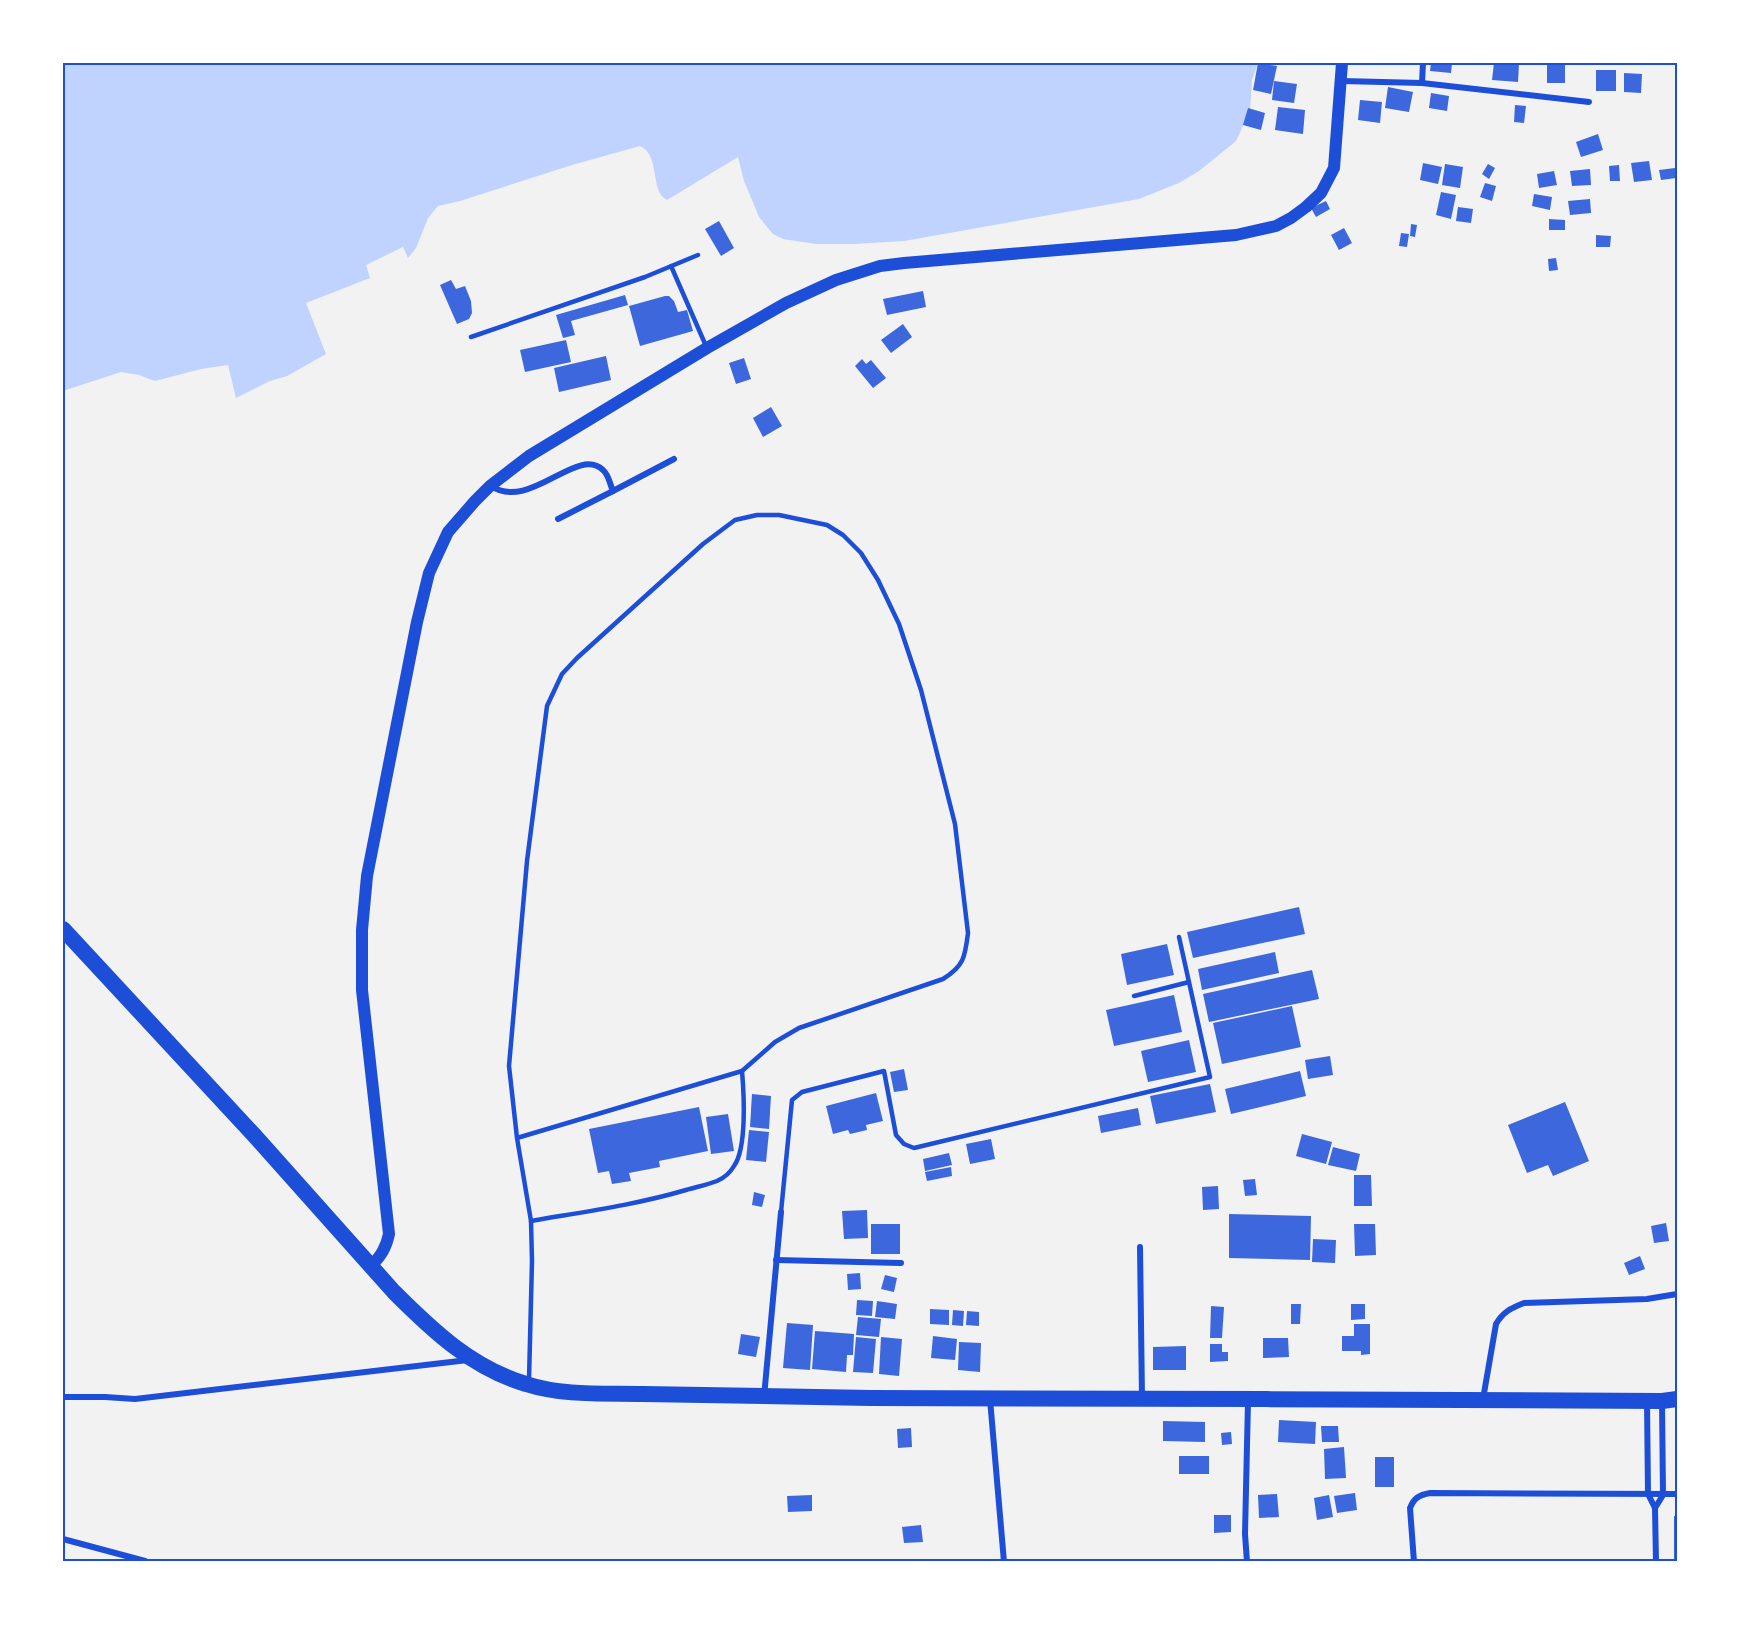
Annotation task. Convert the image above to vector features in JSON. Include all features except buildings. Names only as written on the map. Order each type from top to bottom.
[{"type":"highway","points":[[63,929],[416,1314],[443,1339],[471,1360],[502,1376],[528,1385],[568,1392],[764,1397],[1662,1400]]},
{"type":"main road","points":[[371,1266],[386,1247],[389,1234],[362,990],[362,930],[368,876],[417,622],[429,573],[448,532],[490,486],[529,456],[707,348],[786,303],[836,280],[880,266],[1236,235],[1276,226],[1306,207],[1321,193],[1334,168],[1342,63]]},
{"type":"street","points":[[1422,83],[1423,63]]},
{"type":"street","points":[[1342,81],[1422,83],[1589,102]]},
{"type":"street","points":[[558,519],[674,459]]},
{"type":"street","points":[[490,486],[504,493],[525,491],[569,469],[585,465],[603,470],[613,492]]},
{"type":"street","points":[[764,1397],[781,1212]]},
{"type":"street","points":[[1140,1247],[1143,1399]]},
{"type":"street","points":[[776,1260],[901,1263]]},
{"type":"street","points":[[1483,1400],[1496,1324],[1510,1308],[1524,1303],[1647,1299],[1677,1294]]},
{"type":"street","points":[[63,1397],[135,1400],[471,1360]]},
{"type":"street","points":[[990,1398],[1004,1562]]},
{"type":"street","points":[[1247,1562],[1245,1534],[1248,1399]]},
{"type":"street","points":[[1656,1562],[1655,1508],[1648,1494],[1662,1400]]},
{"type":"street","points":[[1655,1508],[1663,1495],[1662,1400]]},
{"type":"street","points":[[1414,1562],[1410,1508],[1413,1500],[1421,1494],[1677,1494]]},
{"type":"street","points":[[63,1539],[145,1561]]},
{"type":"lane","points":[[471,337],[645,277],[698,255]]},
{"type":"lane","points":[[671,266],[707,348]]},
{"type":"lane","points":[[517,1138],[742,1071],[776,1042],[799,1028],[943,979],[956,971],[962,962],[968,933],[955,824],[921,690],[899,624],[872,571],[861,553],[843,535],[826,525],[779,514],[757,515],[735,520],[703,544],[577,658],[562,674],[547,706],[527,861],[509,1065],[517,1138],[531,1221],[532,1271],[528,1385]]},
{"type":"lane","points":[[781,1212],[792,1100],[802,1092],[884,1071],[896,1135],[904,1144],[914,1148],[1210,1077],[1179,937]]},
{"type":"lane","points":[[1134,996],[1189,982]]},
{"type":"lane","points":[[531,1221],[604,1210],[661,1197],[717,1181],[727,1175],[741,1154],[744,1097],[742,1071]]},
{"type":"water","points":[[63,63],[1258,63],[1252,80],[1250,111],[1236,141],[1199,171],[1179,183],[1139,199],[904,241],[816,244],[783,239],[773,234],[759,217],[744,181],[738,157],[667,200],[658,189],[651,157],[640,146],[438,206],[428,218],[416,248],[408,258],[403,247],[366,265],[370,278],[306,303],[326,354],[287,376],[270,381],[236,398],[228,365],[201,369],[155,381],[121,372],[63,391]]}]
